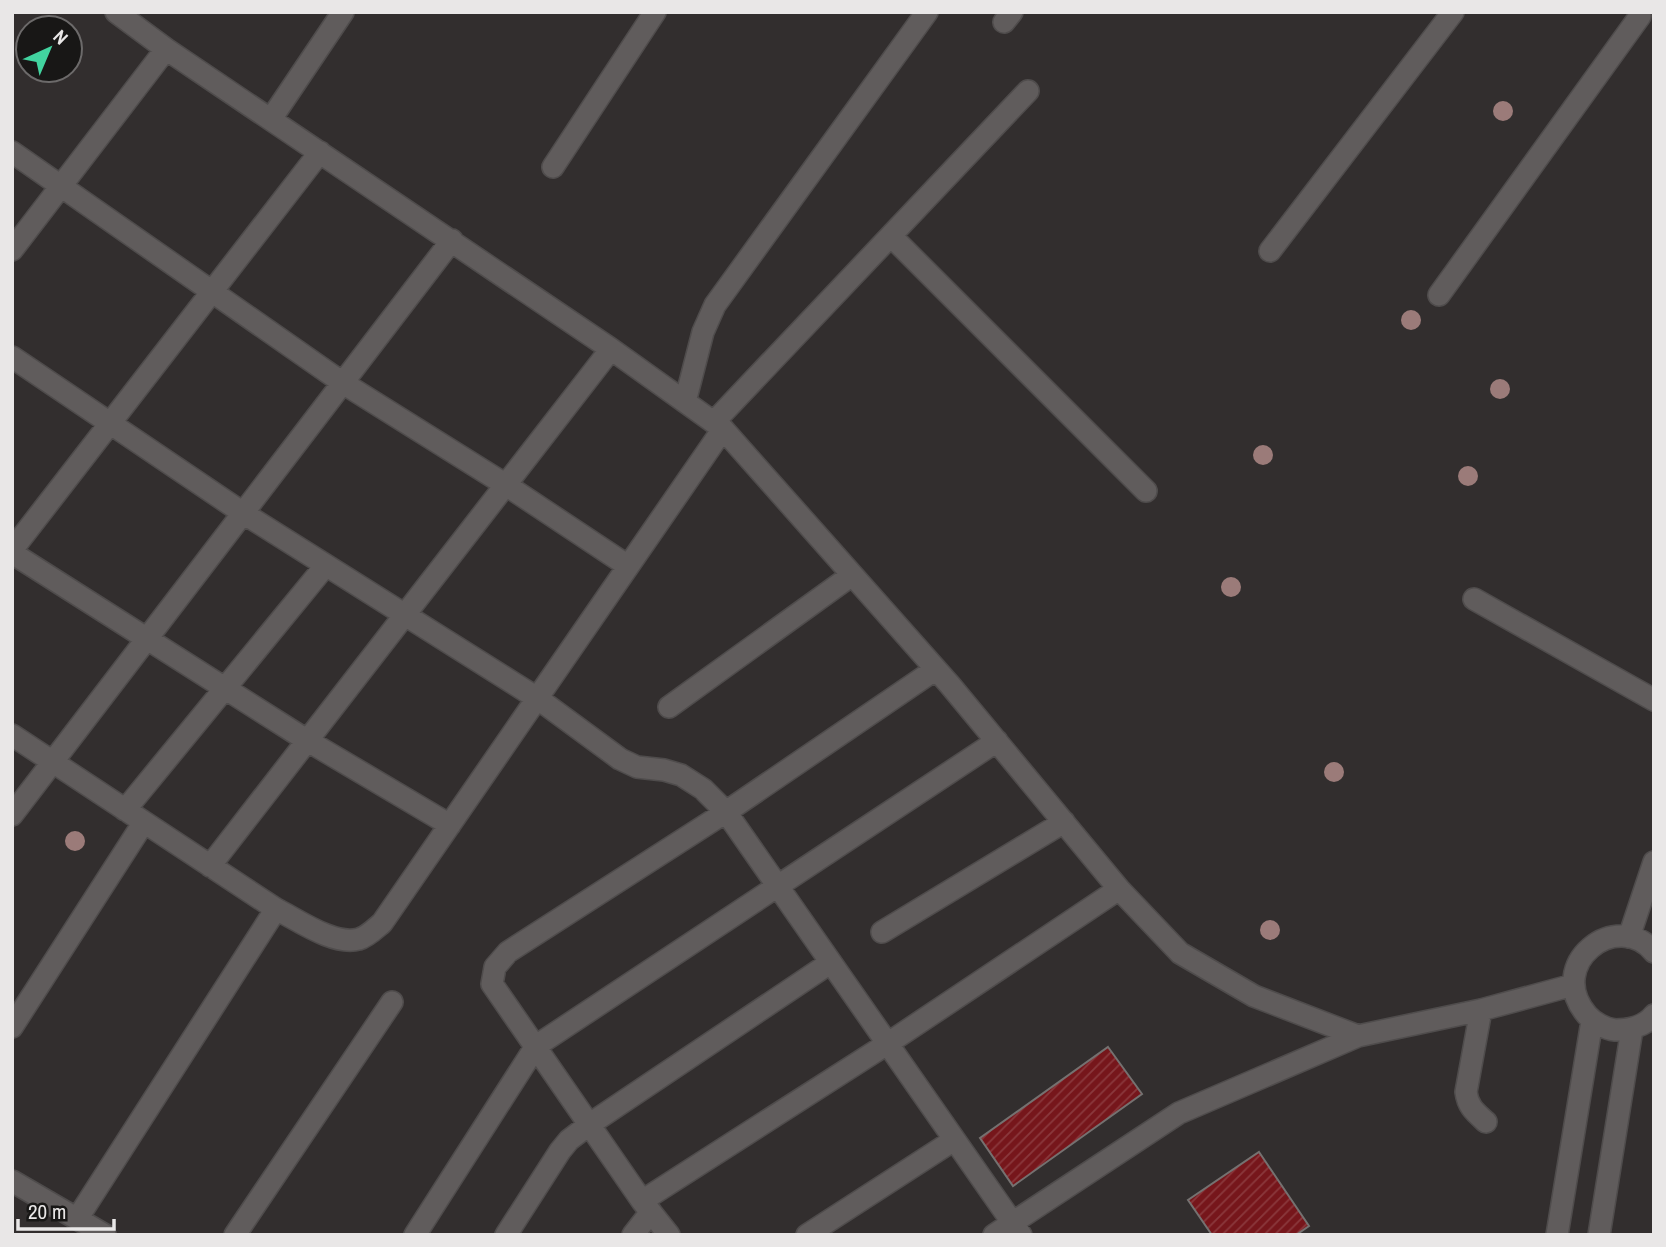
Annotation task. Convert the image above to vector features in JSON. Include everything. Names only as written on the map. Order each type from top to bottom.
[{"type":"street","points":[[116,12],[166,49],[452,240],[718,425],[936,669],[1119,889],[1180,953],[1254,996],[1358,1036]]},
{"type":"street","points":[[271,118],[342,12]]},
{"type":"street","points":[[553,167],[655,12]]},
{"type":"street","points":[[685,402],[703,332],[715,305],[927,12]]},
{"type":"street","points":[[1270,251],[1453,12]]},
{"type":"street","points":[[1439,296],[1643,18]]},
{"type":"street","points":[[12,250],[166,49]]},
{"type":"street","points":[[12,735],[276,909],[320,932],[342,940],[361,939],[382,923],[628,566],[718,425],[1028,91]]},
{"type":"street","points":[[12,152],[343,383],[506,485],[628,566]]},
{"type":"street","points":[[320,152],[12,552],[308,741],[450,825]]},
{"type":"street","points":[[891,236],[1146,491]]},
{"type":"street","points":[[12,815],[452,240]]},
{"type":"street","points":[[210,866],[611,349]]},
{"type":"street","points":[[12,357],[243,513],[537,698],[620,759],[637,767],[681,775],[703,789],[726,813],[954,1140],[1009,1231],[1180,1113],[1358,1036],[1481,1010],[1573,985]]},
{"type":"street","points":[[125,810],[326,565]]},
{"type":"street","points":[[668,707],[852,575]]},
{"type":"street","points":[[1474,598],[1654,699]]},
{"type":"street","points":[[669,1235],[492,984],[495,967],[508,952],[726,813],[936,669]]},
{"type":"street","points":[[415,1235],[536,1046],[997,741]]},
{"type":"street","points":[[12,1027],[144,822]]},
{"type":"street","points":[[882,932],[1063,822]]},
{"type":"street","points":[[1629,937],[1654,862]]},
{"type":"street","points":[[634,1235],[647,1206],[1119,889]]},
{"type":"street","points":[[77,1219],[276,909]]},
{"type":"street","points":[[1654,952],[1629,937],[1608,938],[1589,947],[1577,964],[1573,985],[1578,1005],[1592,1021],[1611,1030],[1632,1029],[1654,1015]]},
{"type":"street","points":[[506,1235],[569,1140],[830,963]]},
{"type":"street","points":[[236,1235],[392,1002]]},
{"type":"street","points":[[1481,1010],[1466,1092],[1467,1102],[1486,1122]]},
{"type":"street","points":[[1557,1235],[1592,1021]]},
{"type":"street","points":[[1599,1235],[1632,1029]]},
{"type":"street","points":[[807,1235],[954,1140]]},
{"type":"street","points":[[12,1181],[105,1235]]},
{"type":"building","points":[[1108,1047],[1142,1094],[1013,1186],[980,1138]]},
{"type":"building","points":[[1259,1152],[1309,1226],[1296,1235],[1212,1235],[1188,1200]]}]
